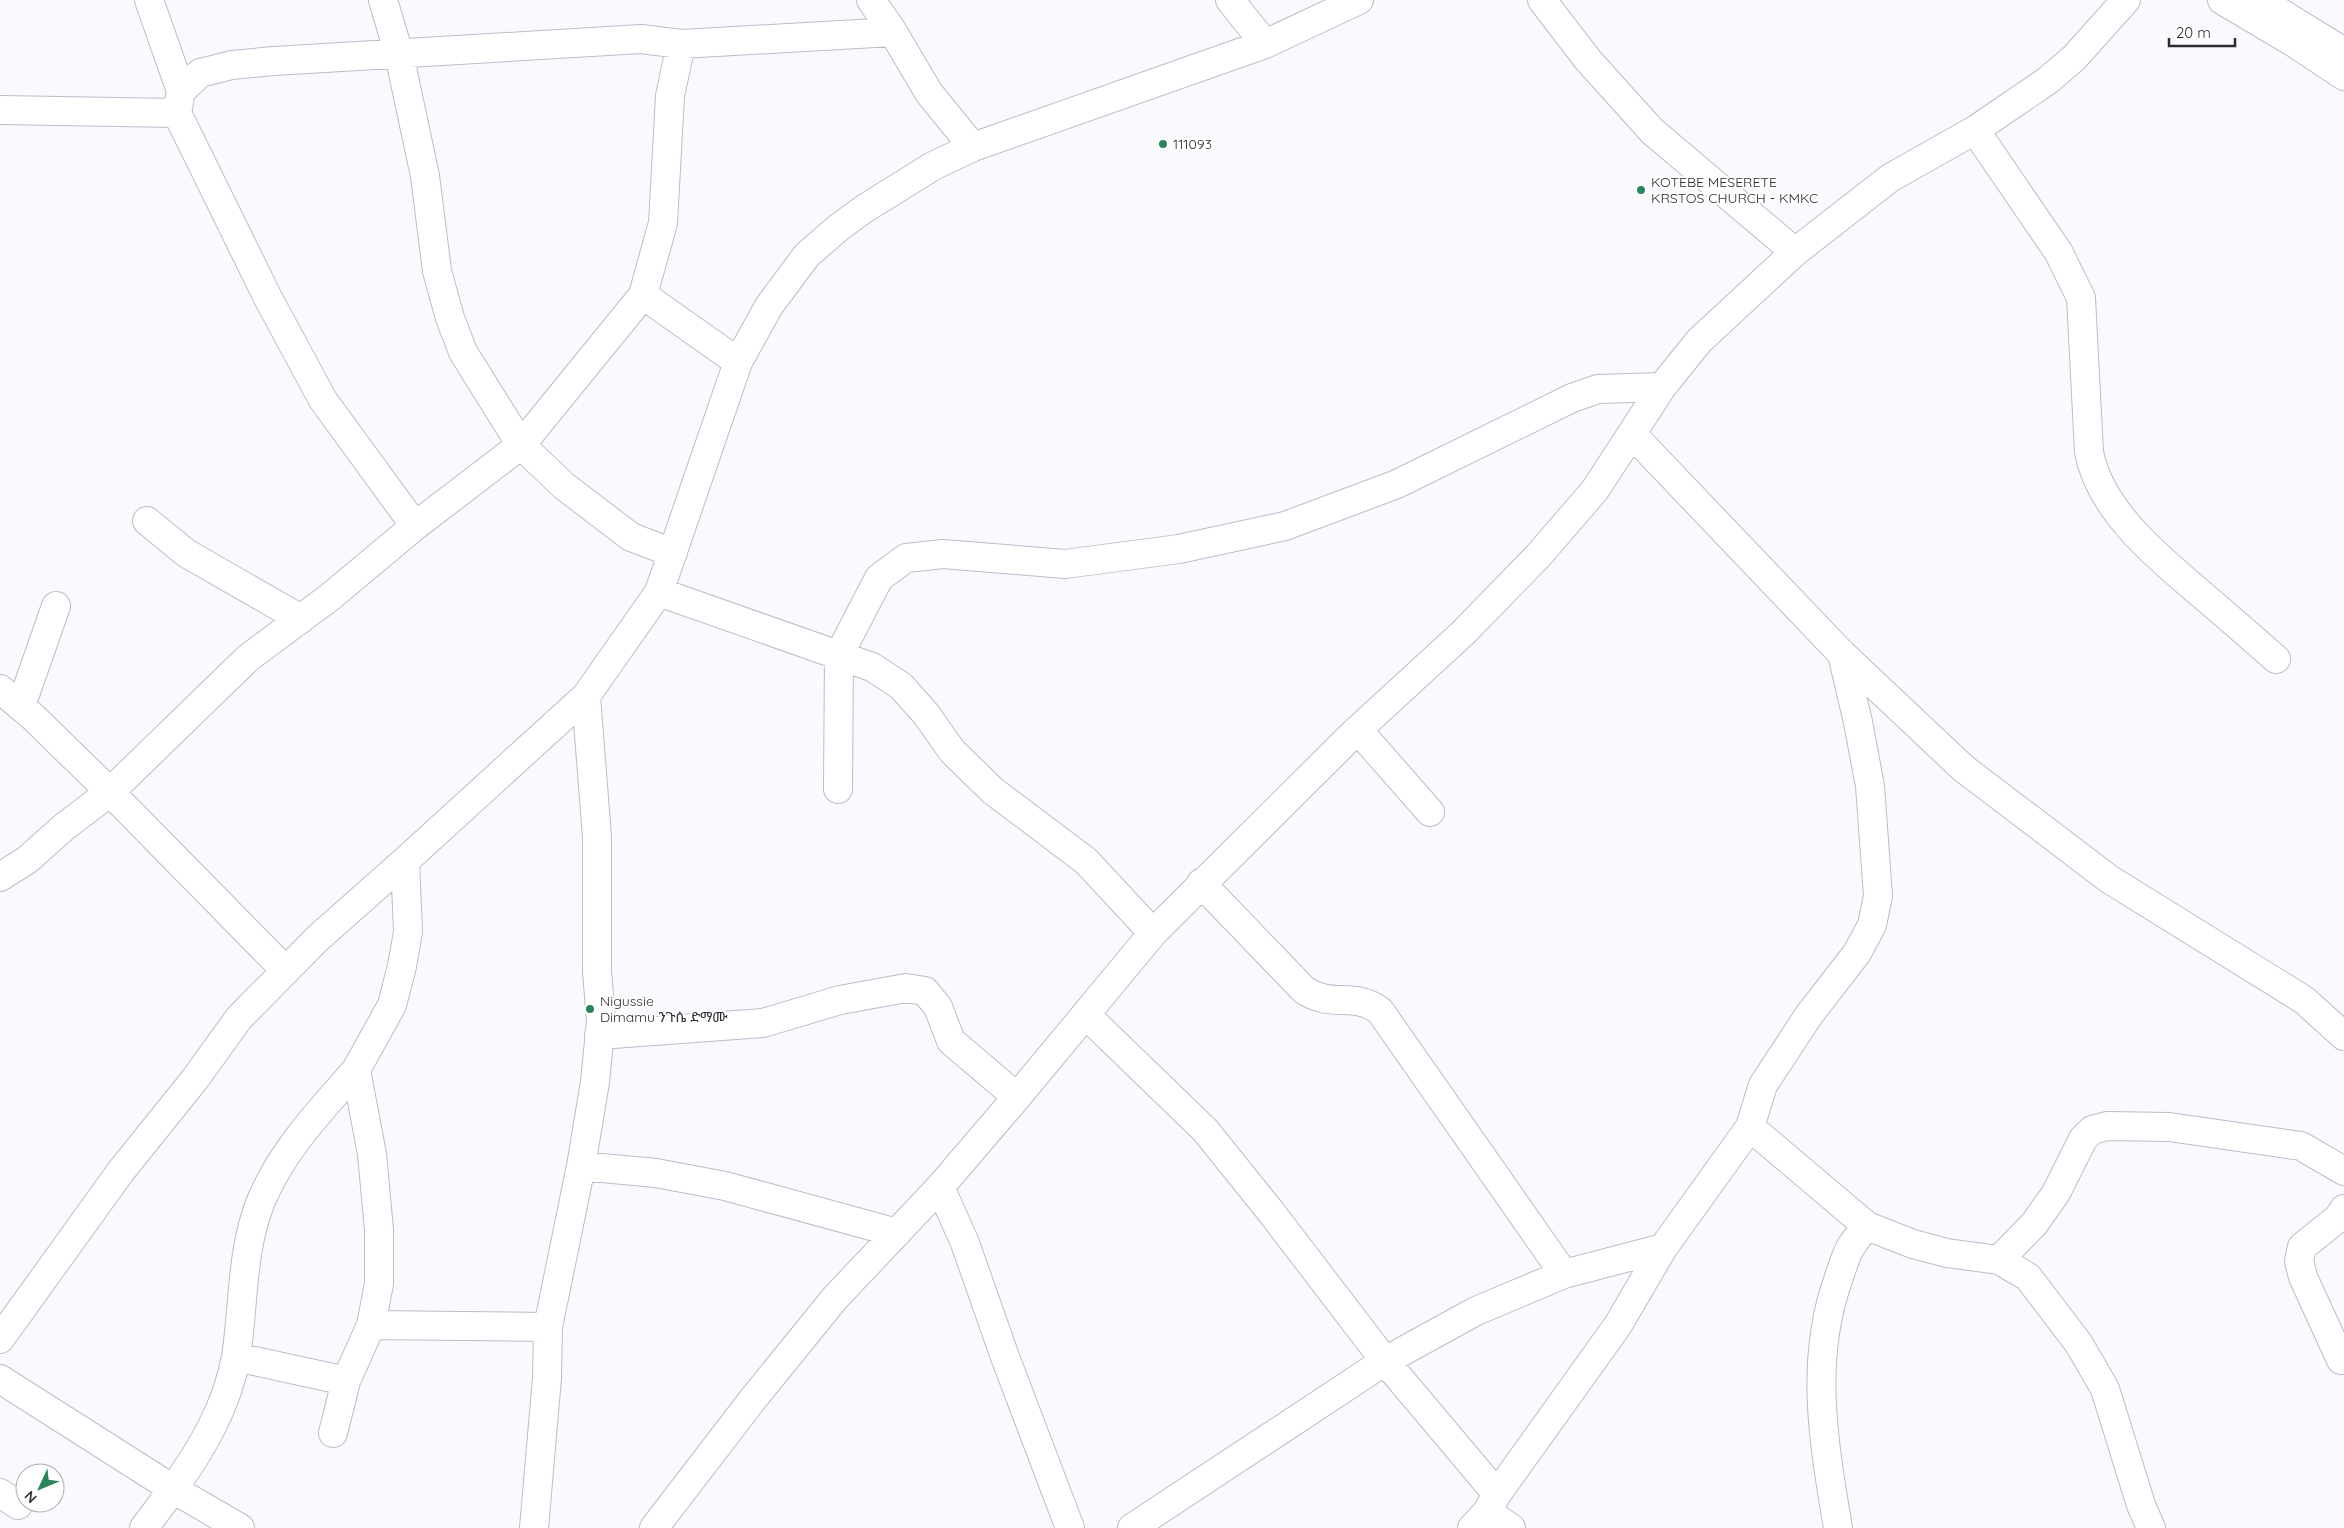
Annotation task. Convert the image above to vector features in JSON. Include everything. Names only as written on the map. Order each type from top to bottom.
[{"type":"street","points":[[149,0],[179,102],[264,290],[323,400],[415,526]]},
{"type":"street","points":[[383,0],[399,54],[425,176],[437,271],[462,352],[521,445],[564,486],[631,537],[673,553]]},
{"type":"street","points":[[871,0],[893,32],[929,92],[972,148]]},
{"type":"street","points":[[1230,0],[1265,44]]},
{"type":"street","points":[[0,1339],[121,1171],[195,1079],[239,1018],[318,938],[586,696],[659,592],[738,362],[769,306],[807,255],[864,209],[933,166],[972,148],[1265,44],[1359,0]]},
{"type":"street","points":[[1542,0],[1588,60],[1652,130],[1795,252]]},
{"type":"street","points":[[654,1528],[753,1399],[835,1298],[940,1187],[1086,1015],[1152,933],[1358,730],[1463,633],[1538,556],[1595,490],[1662,387],[1699,341],[1795,252],[1890,178],[1975,130],[2047,81],[2067,64],[2126,0]]},
{"type":"street","points":[[2222,0],[2296,44],[2344,76]]},
{"type":"street","points":[[2260,0],[2344,52]]},
{"type":"street","points":[[179,102],[200,73],[232,65],[641,39],[681,44],[893,32]]},
{"type":"street","points":[[0,877],[27,860],[64,827],[110,792],[248,658],[330,598],[415,526],[521,445],[643,295],[663,224],[670,96],[681,44]]},
{"type":"street","points":[[0,110],[179,102]]},
{"type":"street","points":[[1975,130],[2059,253],[2081,298],[2089,452],[2092,468],[2112,504],[2144,544],[2276,659]]},
{"type":"street","points":[[643,295],[738,362]]},
{"type":"street","points":[[838,789],[839,655],[879,578],[906,558],[944,554],[1064,564],[1179,549],[1286,526],[1398,484],[1572,398],[1598,389],[1662,387]]},
{"type":"street","points":[[1632,434],[1842,654],[1963,768],[2109,879],[2304,1000],[2344,1036]]},
{"type":"street","points":[[147,521],[186,552],[301,619]]},
{"type":"street","points":[[659,592],[872,667],[901,686],[926,714],[952,751],[993,791],[1086,861],[1152,933]]},
{"type":"street","points":[[21,706],[56,606]]},
{"type":"street","points":[[1485,1511],[1618,1325],[1663,1248],[1750,1127],[1763,1085],[1809,1014],[1857,953],[1872,925],[1878,896],[1870,786],[1858,722],[1842,654]]},
{"type":"street","points":[[0,689],[21,706],[110,792],[285,970]]},
{"type":"street","points":[[534,1528],[547,1378],[548,1327],[581,1166],[595,1082],[599,1035],[597,837],[586,696]]},
{"type":"street","points":[[1358,730],[1430,812]]},
{"type":"street","points":[[144,1528],[194,1459],[224,1404],[236,1357],[247,1254],[261,1201],[280,1162],[301,1132],[356,1070],[392,1005],[408,932],[405,861]]},
{"type":"street","points":[[1201,883],[1304,990],[1316,998],[1328,1001],[1365,1002],[1380,1011],[1564,1274]]},
{"type":"street","points":[[599,1035],[763,1022],[840,1000],[906,988],[915,989],[925,991],[938,1007],[951,1041],[1017,1097]]},
{"type":"street","points":[[1086,1015],[1205,1130],[1271,1212],[1385,1361],[1485,1511],[1511,1528]]},
{"type":"street","points":[[333,1433],[346,1380],[371,1325],[379,1284],[379,1230],[372,1154],[356,1070]]},
{"type":"street","points":[[1999,1260],[2034,1224],[2050,1201],[2083,1139],[2092,1130],[2106,1126],[2168,1127],[2301,1146],[2344,1171]]},
{"type":"street","points":[[1750,1127],[1867,1226],[1914,1244],[1946,1253],[1999,1260],[2028,1277],[2079,1344],[2105,1389],[2140,1505],[2151,1528]]},
{"type":"street","points":[[581,1166],[656,1173],[725,1186],[897,1233]]},
{"type":"street","points":[[940,1187],[965,1243],[1070,1528]]},
{"type":"street","points":[[2341,1360],[2303,1277],[2299,1260],[2302,1247],[2338,1218],[2344,1209]]},
{"type":"street","points":[[1838,1528],[1824,1443],[1820,1386],[1832,1296],[1850,1248],[1867,1226]]},
{"type":"street","points":[[1132,1528],[1385,1361],[1476,1311],[1564,1274],[1663,1248]]},
{"type":"street","points":[[371,1325],[548,1327]]},
{"type":"street","points":[[236,1357],[346,1380]]},
{"type":"street","points":[[0,1379],[173,1489],[240,1528]]},
{"type":"place","name":"111093","points":[[1163,144]]},
{"type":"place","name":"KOTEBE MESERETE KRSTOS CHURCH - KMKC","points":[[1641,190]]},
{"type":"place","name":"Nigussie Dimamu ንጉሴ ድማሙ","points":[[590,1009]]}]
